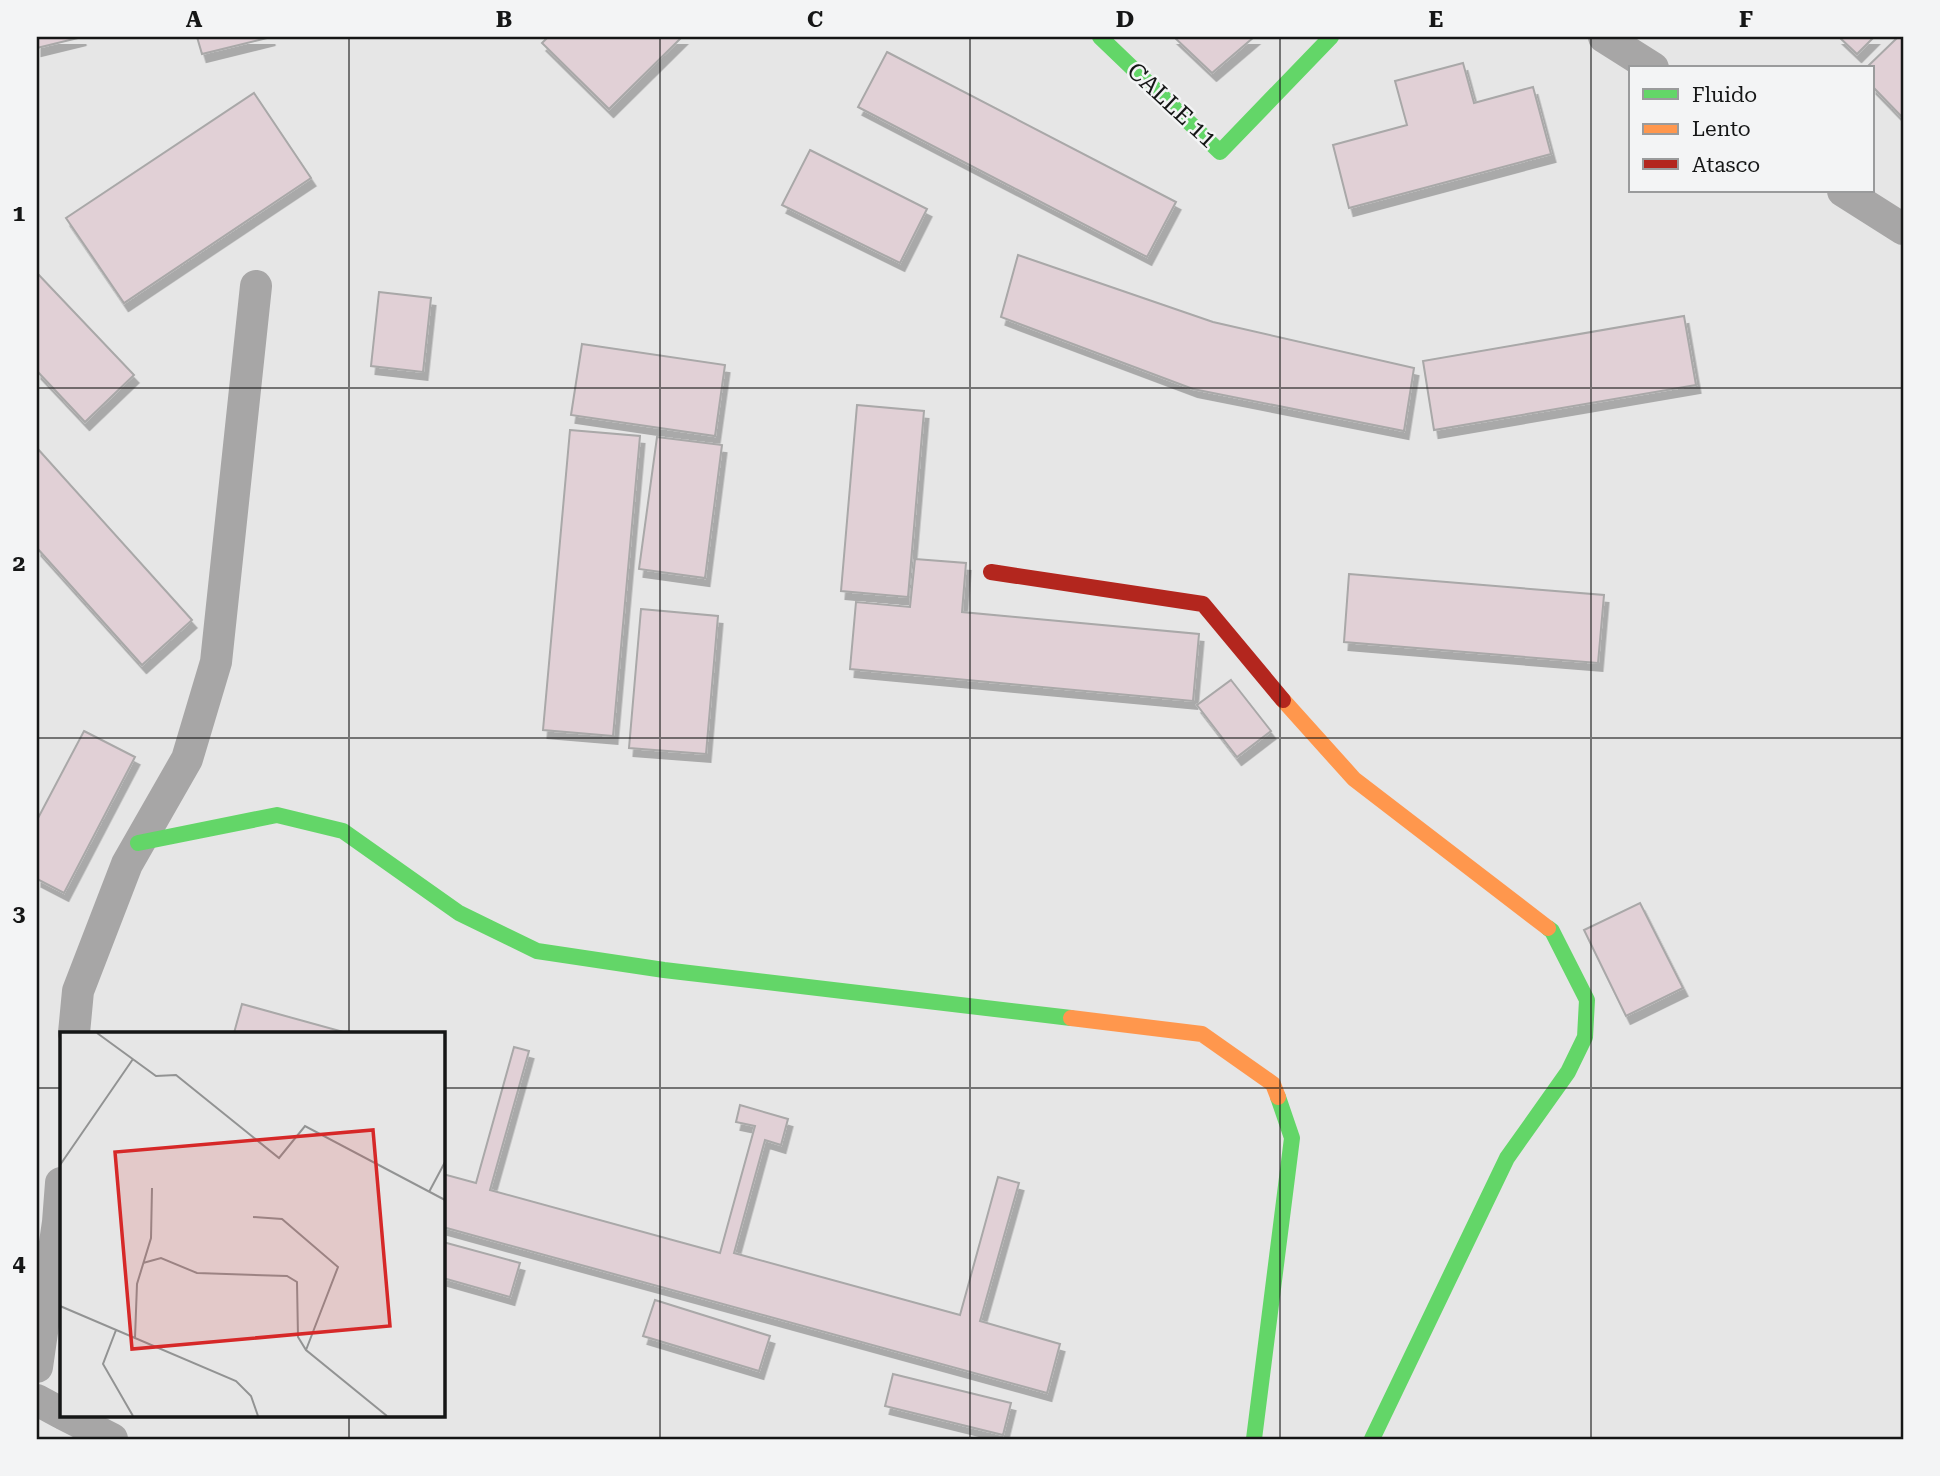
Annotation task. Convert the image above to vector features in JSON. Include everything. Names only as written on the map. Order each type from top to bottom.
[{"type":"street","name":"CALLE 11","points":[[1100,37],[1220,152],[1331,37]]},
{"type":"street","points":[[1604,37],[1650,66]]},
{"type":"street","points":[[1845,192],[1903,229]]},
{"type":"street","points":[[74,1032],[78,991],[127,864],[187,759],[216,662],[256,286]]},
{"type":"street","points":[[991,572],[1203,604],[1279,696],[1354,779],[1552,931],[1587,1000],[1585,1037],[1568,1072],[1507,1158],[1373,1439]]},
{"type":"street","points":[[138,843],[277,815],[344,831],[458,913],[537,951],[678,972],[1202,1034],[1273,1084],[1292,1138],[1254,1439]]},
{"type":"street","points":[[37,1367],[60,1196]]},
{"type":"street","points":[[37,1400],[60,1412]]},
{"type":"street","points":[[67,1416],[112,1439]]},
{"type":"building","points":[[37,37],[82,37],[37,48]]},
{"type":"building","points":[[197,37],[271,37],[202,54]]},
{"type":"building","points":[[548,37],[682,37],[609,109],[542,43]]},
{"type":"building","points":[[1174,37],[1254,37],[1212,73]]},
{"type":"building","points":[[1839,37],[1874,37],[1857,54]]},
{"type":"building","points":[[1898,37],[1903,37],[1903,118],[1874,88],[1874,66],[1868,66]]},
{"type":"building","points":[[887,52],[1176,202],[1147,257],[858,107]]},
{"type":"building","points":[[1463,63],[1474,103],[1533,87],[1551,154],[1349,208],[1333,145],[1407,125],[1395,81]]},
{"type":"building","points":[[254,93],[311,178],[124,303],[66,218]]},
{"type":"building","points":[[810,150],[927,209],[900,263],[782,205]]},
{"type":"building","points":[[1018,255],[1213,322],[1414,368],[1404,431],[1193,389],[1001,317]]},
{"type":"building","points":[[37,273],[134,375],[85,422],[37,371]]},
{"type":"building","points":[[379,292],[431,298],[423,372],[371,366]]},
{"type":"building","points":[[1684,316],[1696,385],[1434,430],[1423,361]]},
{"type":"building","points":[[582,344],[725,365],[715,436],[571,415]]},
{"type":"building","points":[[857,405],[924,411],[908,597],[841,591]]},
{"type":"building","points":[[570,430],[640,436],[613,736],[543,730]]},
{"type":"building","points":[[657,437],[722,445],[705,578],[639,569]]},
{"type":"building","points":[[37,448],[192,620],[142,665],[37,548]]},
{"type":"building","points":[[915,559],[966,563],[962,612],[1199,634],[1193,701],[850,669],[856,602],[910,607]]},
{"type":"building","points":[[1349,574],[1604,595],[1598,663],[1344,642]]},
{"type":"building","points":[[641,609],[718,616],[706,754],[629,748]]},
{"type":"building","points":[[1231,680],[1271,731],[1237,757],[1197,705]]},
{"type":"building","points":[[84,731],[135,757],[64,893],[37,879],[37,820]]},
{"type":"building","points":[[1640,903],[1683,988],[1626,1016],[1584,930]]},
{"type":"building","points":[[242,1004],[343,1032],[234,1032]]},
{"type":"building","points":[[514,1047],[529,1051],[490,1190],[720,1253],[755,1126],[736,1122],[740,1105],[788,1119],[781,1145],[765,1140],[734,1253],[960,1315],[998,1177],[1019,1183],[980,1321],[1060,1344],[1047,1393],[444,1227],[444,1174],[476,1183]]},
{"type":"building","points":[[444,1242],[520,1263],[510,1297],[444,1278]]},
{"type":"building","points":[[655,1300],[770,1336],[759,1371],[643,1336]]},
{"type":"building","points":[[893,1374],[1011,1403],[1003,1435],[885,1406]]},
{"type":"traffic: fast","points":[[1100,37],[1220,152],[1331,37]]},
{"type":"traffic: fast","points":[[138,843],[277,815],[343,831],[459,913],[537,951],[664,970],[1071,1018]]},
{"type":"traffic: fast","points":[[1372,1439],[1507,1158],[1568,1072],[1585,1037],[1587,1000],[1548,928]]},
{"type":"traffic: fast","points":[[1254,1439],[1292,1138],[1278,1097]]},
{"type":"traffic: slow","points":[[1283,700],[1354,779],[1548,928]]},
{"type":"traffic: slow","points":[[1071,1018],[1202,1034],[1273,1084],[1278,1097]]},
{"type":"traffic: jam","points":[[991,572],[1203,604],[1283,700]]}]
